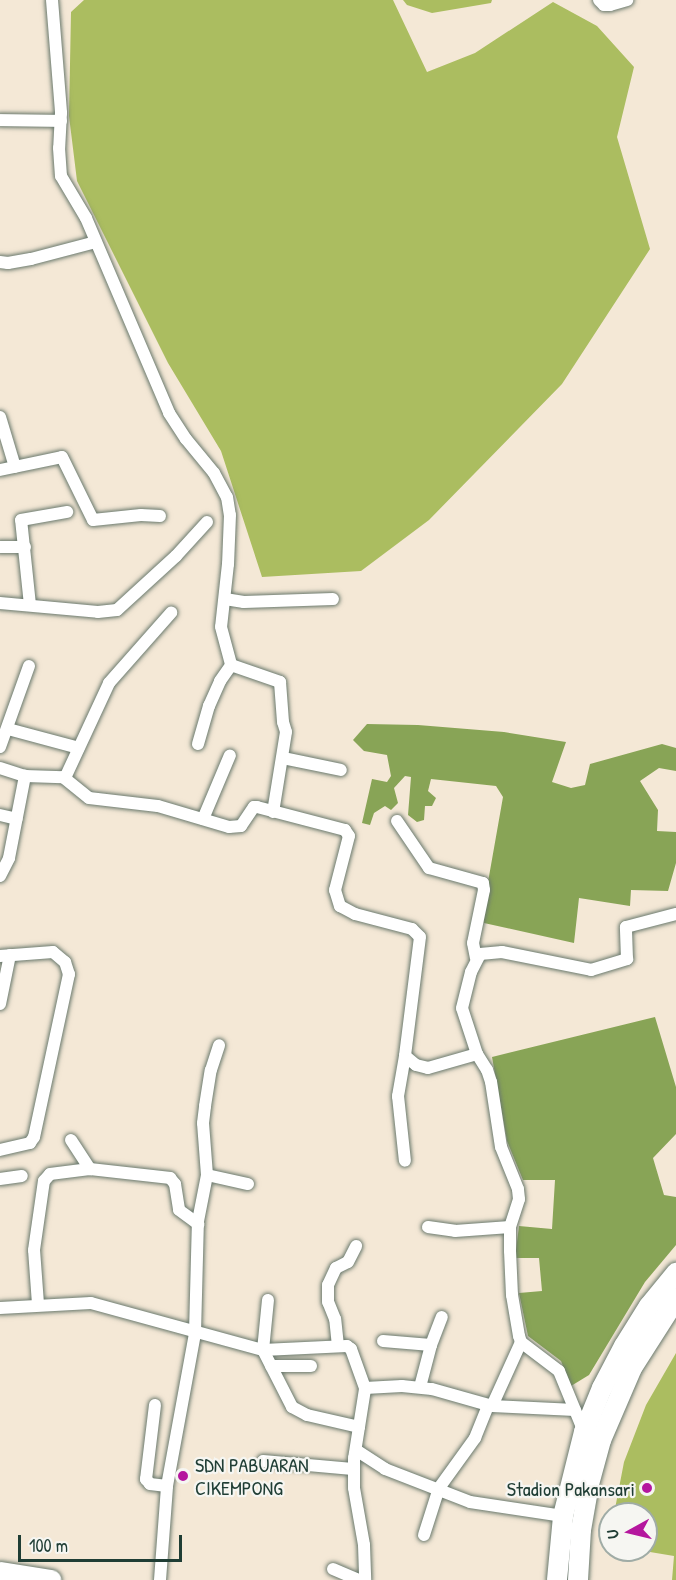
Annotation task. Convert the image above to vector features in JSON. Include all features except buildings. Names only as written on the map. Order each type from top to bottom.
[{"type":"main road","points":[[578,1580],[581,1530],[589,1484],[610,1393],[624,1346],[649,1306],[676,1273]]},
{"type":"main road","points":[[557,1580],[563,1516],[584,1432],[676,1299]]},
{"type":"main road","points":[[0,1572],[51,1580]]},
{"type":"street","points":[[52,0],[61,121],[61,176],[86,218],[169,413],[186,439],[214,473],[227,497],[230,515],[221,627],[231,665],[220,681],[209,706],[198,744]]},
{"type":"street","points":[[599,0],[604,5],[627,0]]},
{"type":"street","points":[[0,120],[61,121]]},
{"type":"street","points":[[0,262],[31,259],[96,242]]},
{"type":"street","points":[[0,417],[15,467]]},
{"type":"street","points":[[0,470],[64,457],[86,507],[96,522],[141,515],[160,516]]},
{"type":"street","points":[[30,604],[21,520],[67,512]]},
{"type":"street","points":[[0,603],[98,612],[117,610],[176,556],[207,522]]},
{"type":"street","points":[[0,547],[25,547]]},
{"type":"street","points":[[225,599],[244,602],[333,599]]},
{"type":"street","points":[[65,778],[109,683],[171,613]]},
{"type":"street","points":[[231,665],[280,682],[282,718],[286,732],[273,812]]},
{"type":"street","points":[[0,747],[29,666]]},
{"type":"street","points":[[8,729],[79,748]]},
{"type":"street","points":[[203,819],[230,754]]},
{"type":"street","points":[[283,758],[341,770]]},
{"type":"street","points":[[0,768],[25,776],[65,778],[89,798],[158,806],[237,828],[246,821],[254,807],[345,830],[349,836],[335,890],[340,906],[355,914],[412,929],[419,933],[398,1101],[405,1161]]},
{"type":"street","points":[[0,876],[9,858],[25,776]]},
{"type":"street","points":[[0,815],[17,819]]},
{"type":"street","points":[[397,821],[429,868],[483,883],[484,890],[473,943],[476,958],[462,1008],[478,1056],[487,1070],[501,1147],[518,1189],[519,1199],[510,1227],[512,1295],[521,1342],[475,1438],[439,1488],[424,1534]]},
{"type":"street","points":[[476,958],[486,953],[502,952],[591,970],[627,958],[626,927],[676,914]]},
{"type":"street","points":[[0,1004],[5,955],[53,952],[65,963],[69,974],[34,1137],[30,1143],[0,1150]]},
{"type":"street","points":[[160,1580],[167,1486],[195,1333],[198,1224],[207,1175],[203,1123],[207,1088],[219,1045]]},
{"type":"street","points":[[405,1056],[416,1065],[428,1068],[478,1056]]},
{"type":"street","points":[[71,1140],[90,1169]]},
{"type":"street","points":[[38,1304],[33,1257],[44,1181],[50,1174],[90,1169],[170,1178],[175,1185],[178,1210],[198,1224]]},
{"type":"street","points":[[207,1175],[248,1184]]},
{"type":"street","points":[[0,1179],[22,1176]]},
{"type":"street","points":[[428,1227],[455,1231],[510,1227]]},
{"type":"street","points":[[338,1346],[335,1319],[328,1302],[328,1285],[336,1268],[348,1262],[356,1246]]},
{"type":"street","points":[[268,1300],[263,1350],[287,1401],[298,1412],[359,1426]]},
{"type":"street","points":[[0,1308],[38,1304],[91,1303],[263,1350],[347,1346],[351,1349],[365,1388],[353,1469],[355,1498],[364,1545],[365,1580]]},
{"type":"street","points":[[420,1387],[431,1345],[442,1317]]},
{"type":"street","points":[[383,1341],[431,1345]]},
{"type":"street","points":[[521,1342],[559,1371],[584,1432]]},
{"type":"street","points":[[271,1366],[311,1366]]},
{"type":"street","points":[[365,1388],[420,1387],[490,1406],[575,1410]]},
{"type":"street","points":[[155,1405],[146,1479],[150,1484],[167,1486]]},
{"type":"street","points":[[356,1450],[385,1469],[439,1488],[470,1502],[494,1508],[563,1516]]},
{"type":"street","points":[[263,1461],[353,1469]]},
{"type":"street","points":[[333,1569],[359,1580]]},
{"type":"green space","points":[[84,0],[393,0],[427,72],[475,53],[553,2],[597,26],[634,67],[617,137],[650,249],[562,384],[429,520],[361,571],[262,577],[221,451],[168,363],[77,181],[69,116],[71,12]]},
{"type":"green space","points":[[403,0],[492,0],[491,3],[432,13],[407,5]]},
{"type":"green space","points":[[367,724],[418,725],[504,732],[566,742],[552,782],[571,788],[585,785],[590,764],[662,744],[676,748],[676,771],[659,768],[640,781],[658,810],[657,831],[676,832],[676,863],[668,891],[631,890],[630,906],[579,898],[574,943],[484,923],[482,916],[503,797],[496,786],[431,779],[428,791],[436,798],[432,806],[425,806],[424,820],[417,822],[408,815],[411,777],[405,776],[394,788],[398,803],[391,810],[385,806],[374,813],[370,825],[362,823],[372,779],[387,782],[391,776],[387,755],[364,751],[353,740]]},
{"type":"green space","points":[[655,1017],[676,1087],[676,1134],[653,1158],[664,1195],[676,1197],[676,1245],[645,1282],[589,1375],[571,1386],[561,1361],[528,1336],[519,1293],[542,1291],[539,1258],[515,1258],[519,1226],[552,1229],[555,1180],[523,1180],[507,1141],[492,1057]]},
{"type":"green space","name":"Stadion Pakansari","points":[[676,1353],[676,1580],[672,1580],[674,1556],[658,1553],[658,1502],[616,1502],[624,1462],[646,1405]]},
{"type":"place","name":"SDN PABUARAN CIKEMPONG","points":[[183,1476]]},
{"type":"place","name":"Stadion Pakansari","points":[[647,1488]]}]
